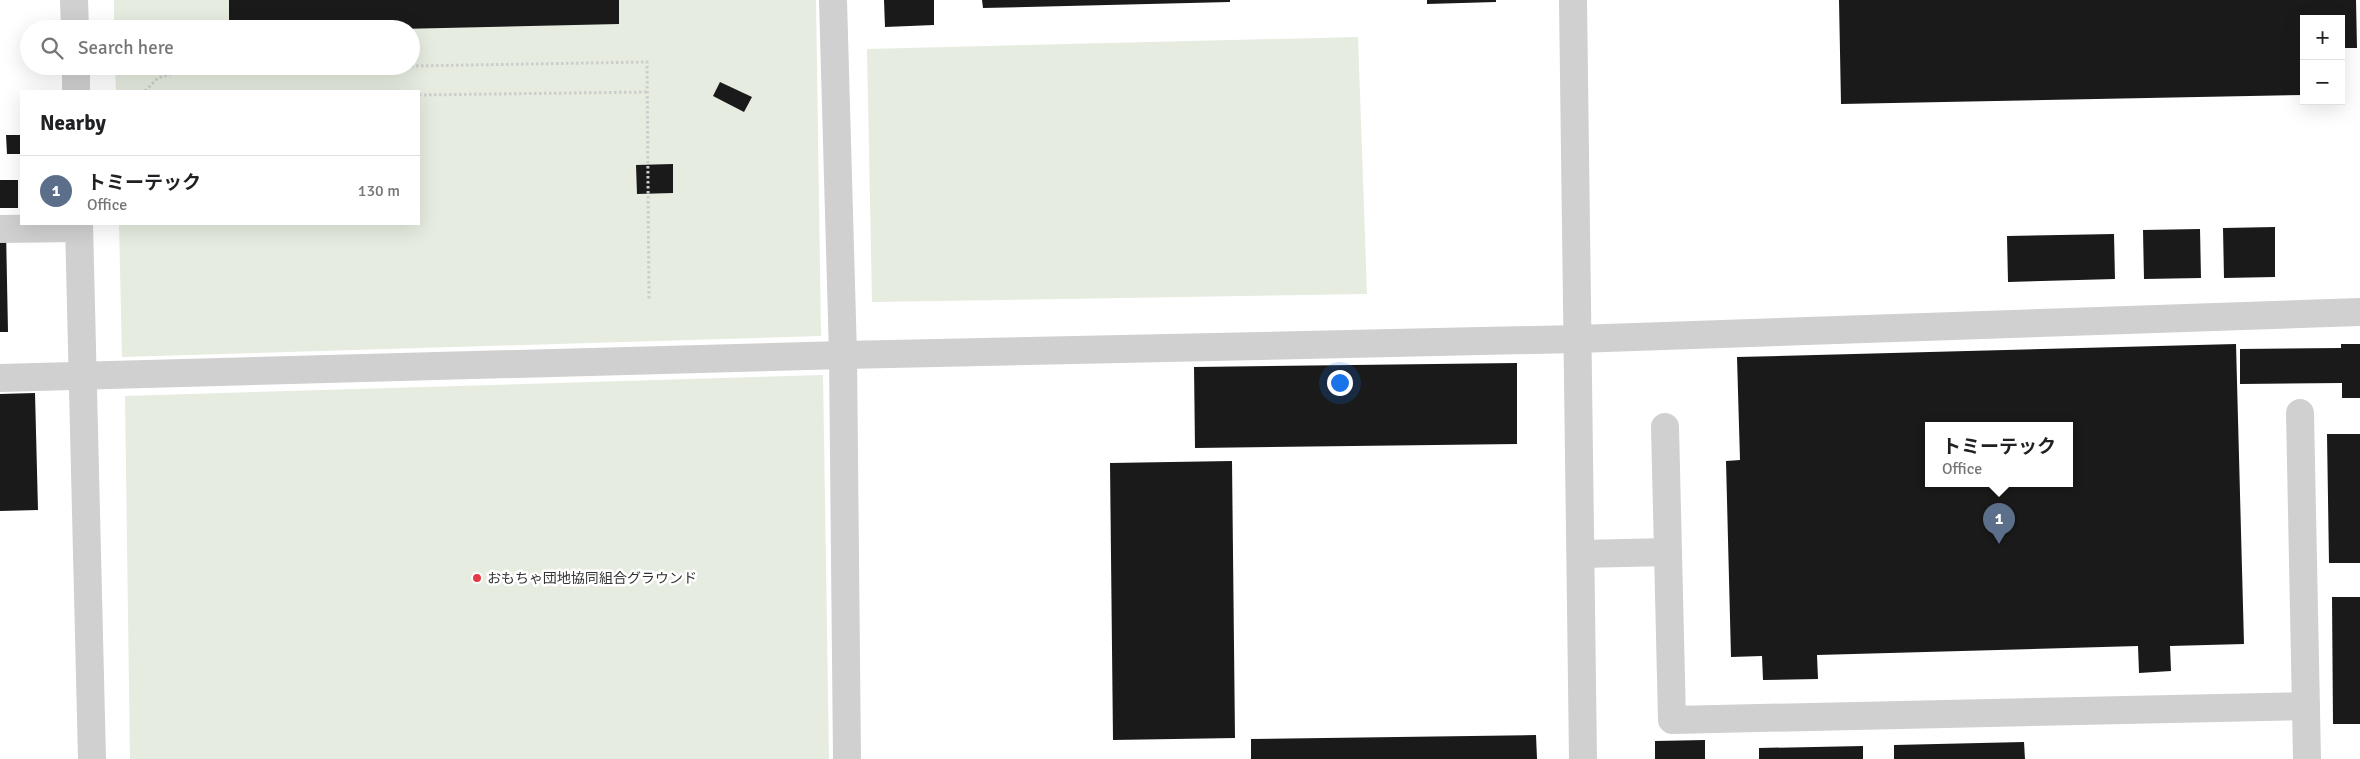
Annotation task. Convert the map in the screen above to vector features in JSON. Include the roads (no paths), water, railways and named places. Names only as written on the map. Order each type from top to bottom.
[{"type":"street","points":[[74,0],[75,20]]},
{"type":"street","points":[[833,0],[843,355],[847,759]]},
{"type":"street","points":[[1573,0],[1583,759]]},
{"type":"street","points":[[76,75],[76,90]]},
{"type":"street","points":[[0,229],[79,226],[92,759]]},
{"type":"street","points":[[0,378],[843,355],[1577,339],[2360,312]]},
{"type":"street","points":[[2300,413],[2308,759]]},
{"type":"street","points":[[1665,427],[1672,720],[2306,706]]},
{"type":"street","points":[[1581,554],[1668,552]]},
{"type":"place","name":"トミーテック","points":[[1999,544]]},
{"type":"place","name":"おもちゃ団地協同組合グラウンド","points":[[477,578]]}]
